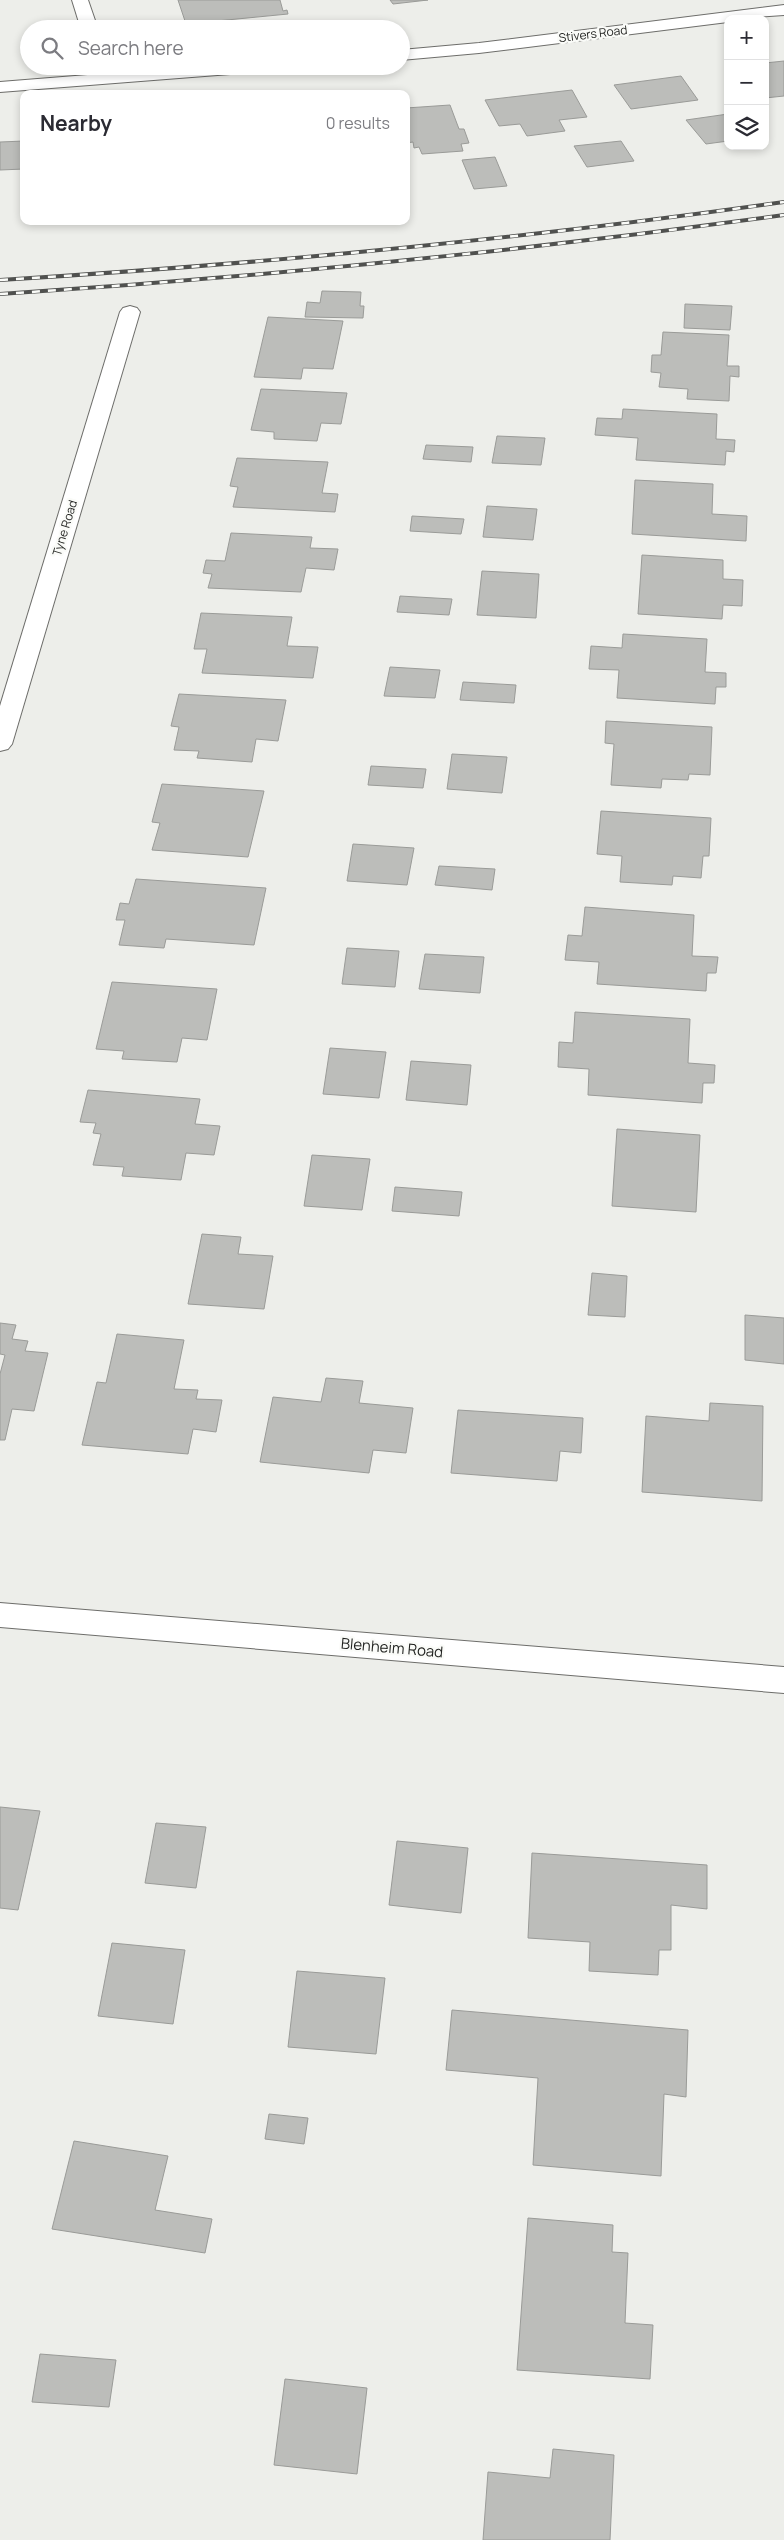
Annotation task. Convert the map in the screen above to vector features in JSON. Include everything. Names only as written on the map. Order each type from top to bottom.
[{"type":"street","points":[[80,0],[87,20]]},
{"type":"street","points":[[734,0],[745,14]]},
{"type":"street","name":"Stivers Road","points":[[410,54],[479,48],[784,10]]},
{"type":"street","points":[[0,87],[87,75]]},
{"type":"street","name":"Tyne Road","points":[[0,744],[130,312]]},
{"type":"street","name":"Blenheim Road","points":[[0,1615],[784,1680]]},
{"type":"building","points":[[178,0],[280,0],[283,11],[287,10],[288,14],[227,20],[185,20]]},
{"type":"building","points":[[390,0],[428,0],[393,4]]},
{"type":"building","points":[[784,61],[784,96],[769,98],[769,63]]},
{"type":"building","points":[[681,76],[698,100],[631,109],[614,85]]},
{"type":"building","points":[[572,90],[587,117],[559,120],[565,131],[527,136],[520,124],[499,126],[485,100]]},
{"type":"building","points":[[450,105],[459,129],[464,129],[469,143],[461,144],[463,151],[422,154],[419,147],[414,148],[413,142],[410,142],[410,108]]},
{"type":"building","points":[[724,115],[724,142],[706,144],[686,120]]},
{"type":"building","points":[[20,141],[20,169],[0,170],[0,142]]},
{"type":"building","points":[[621,141],[634,161],[587,167],[574,146]]},
{"type":"building","points":[[495,157],[507,186],[474,189],[462,160]]},
{"type":"building","points":[[322,291],[361,292],[360,306],[364,306],[363,318],[305,317],[307,302],[320,303]]},
{"type":"building","points":[[685,304],[732,306],[730,330],[684,328]]},
{"type":"building","points":[[268,317],[343,321],[333,369],[303,368],[301,379],[254,377]]},
{"type":"building","points":[[663,332],[729,335],[727,366],[739,366],[739,377],[730,376],[729,401],[687,399],[688,389],[659,387],[661,373],[651,372],[652,355],[661,355]]},
{"type":"building","points":[[261,389],[347,393],[341,424],[321,423],[317,441],[274,439],[274,432],[251,430]]},
{"type":"building","points":[[623,409],[717,414],[716,439],[735,440],[734,452],[726,451],[725,465],[636,460],[638,438],[595,435],[597,418],[622,419]]},
{"type":"building","points":[[497,436],[545,438],[541,465],[492,463]]},
{"type":"building","points":[[426,445],[473,447],[471,462],[423,459]]},
{"type":"building","points":[[237,458],[328,462],[322,493],[338,494],[335,512],[233,507],[238,487],[230,486]]},
{"type":"building","points":[[635,480],[713,484],[712,514],[747,516],[746,541],[632,534]]},
{"type":"building","points":[[487,506],[537,509],[533,540],[483,537]]},
{"type":"building","points":[[412,516],[464,519],[461,534],[410,531]]},
{"type":"building","points":[[231,533],[312,537],[310,548],[338,549],[334,570],[306,568],[301,592],[208,588],[212,574],[203,573],[206,560],[225,561]]},
{"type":"building","points":[[642,555],[723,560],[723,579],[743,580],[742,606],[723,605],[722,619],[638,614]]},
{"type":"building","points":[[482,571],[539,574],[536,618],[477,615]]},
{"type":"building","points":[[400,596],[452,599],[449,615],[397,612]]},
{"type":"building","points":[[201,613],[292,617],[287,646],[318,647],[313,678],[202,673],[207,649],[194,649]]},
{"type":"building","points":[[623,634],[707,639],[705,672],[726,673],[726,687],[716,687],[715,704],[617,698],[619,670],[589,669],[591,646],[622,648]]},
{"type":"building","points":[[390,667],[440,670],[435,698],[384,696]]},
{"type":"building","points":[[463,682],[516,685],[514,703],[460,700]]},
{"type":"building","points":[[179,694],[286,700],[278,741],[256,739],[252,762],[197,758],[199,751],[174,750],[179,727],[171,726]]},
{"type":"building","points":[[606,721],[712,727],[710,775],[689,774],[688,780],[662,779],[661,788],[611,785],[614,744],[605,743]]},
{"type":"building","points":[[452,754],[507,757],[502,793],[447,789]]},
{"type":"building","points":[[371,766],[426,769],[423,788],[368,785]]},
{"type":"building","points":[[162,784],[264,791],[248,857],[152,850],[160,823],[152,822]]},
{"type":"building","points":[[601,811],[711,818],[709,856],[703,856],[701,878],[673,876],[672,885],[620,882],[622,856],[597,854]]},
{"type":"building","points":[[353,844],[414,848],[407,885],[347,881]]},
{"type":"building","points":[[439,866],[495,869],[492,890],[435,885]]},
{"type":"building","points":[[136,879],[266,888],[254,945],[166,939],[164,948],[119,945],[125,920],[116,920],[120,903],[129,904]]},
{"type":"building","points":[[585,907],[694,915],[692,956],[718,957],[716,973],[707,973],[706,991],[597,984],[599,962],[565,960],[568,935],[582,936]]},
{"type":"building","points":[[347,948],[399,951],[395,987],[342,984]]},
{"type":"building","points":[[425,954],[484,957],[480,993],[419,989]]},
{"type":"building","points":[[112,982],[217,989],[207,1040],[182,1038],[177,1062],[122,1059],[124,1051],[96,1049]]},
{"type":"building","points":[[575,1012],[690,1019],[688,1063],[715,1065],[714,1083],[703,1083],[702,1103],[588,1095],[589,1069],[558,1067],[559,1042],[573,1043]]},
{"type":"building","points":[[330,1048],[386,1052],[379,1098],[323,1094]]},
{"type":"building","points":[[411,1061],[471,1065],[467,1105],[406,1100]]},
{"type":"building","points":[[88,1090],[200,1099],[195,1124],[220,1126],[214,1155],[186,1153],[181,1180],[122,1176],[124,1167],[93,1165],[101,1134],[93,1133],[96,1123],[80,1122]]},
{"type":"building","points":[[617,1129],[700,1135],[696,1212],[612,1206]]},
{"type":"building","points":[[312,1155],[370,1159],[362,1210],[304,1206]]},
{"type":"building","points":[[395,1187],[462,1192],[459,1216],[392,1211]]},
{"type":"building","points":[[202,1234],[241,1237],[238,1254],[273,1256],[264,1309],[188,1304]]},
{"type":"building","points":[[592,1273],[627,1276],[625,1317],[588,1315]]},
{"type":"building","points":[[745,1315],[784,1318],[784,1364],[745,1360]]},
{"type":"building","points":[[0,1323],[16,1325],[12,1339],[28,1341],[25,1351],[48,1353],[34,1411],[12,1409],[5,1440],[0,1440],[0,1374],[5,1355],[0,1354]]},
{"type":"building","points":[[117,1334],[184,1340],[174,1389],[198,1390],[196,1399],[222,1400],[216,1432],[193,1429],[188,1454],[82,1445],[97,1382],[106,1383]]},
{"type":"building","points":[[326,1378],[363,1381],[359,1403],[413,1408],[406,1453],[373,1450],[369,1473],[260,1462],[273,1397],[321,1402]]},
{"type":"building","points":[[710,1403],[763,1406],[762,1501],[642,1492],[646,1416],[709,1421]]},
{"type":"building","points":[[458,1410],[583,1418],[581,1453],[560,1451],[557,1481],[451,1473]]},
{"type":"building","points":[[0,1807],[40,1811],[18,1910],[0,1908]]},
{"type":"building","points":[[156,1823],[206,1827],[196,1888],[145,1883]]},
{"type":"building","points":[[397,1841],[468,1848],[461,1913],[389,1905]]},
{"type":"building","points":[[532,1853],[707,1865],[707,1909],[671,1905],[671,1950],[659,1950],[658,1975],[589,1971],[590,1942],[528,1938]]},
{"type":"building","points":[[112,1943],[185,1950],[173,2024],[98,2016]]},
{"type":"building","points":[[297,1971],[385,1978],[376,2054],[288,2047]]},
{"type":"building","points":[[452,2010],[688,2030],[686,2097],[664,2094],[661,2176],[533,2165],[538,2078],[446,2070]]},
{"type":"building","points":[[269,2114],[308,2118],[304,2144],[265,2139]]},
{"type":"building","points":[[74,2141],[168,2156],[155,2210],[212,2219],[205,2253],[52,2229]]},
{"type":"building","points":[[528,2218],[613,2225],[612,2252],[628,2253],[625,2323],[653,2325],[650,2379],[517,2370]]},
{"type":"building","points":[[40,2354],[116,2360],[109,2407],[32,2402]]},
{"type":"building","points":[[285,2379],[367,2388],[357,2474],[274,2465]]},
{"type":"building","points":[[553,2449],[614,2455],[610,2540],[483,2540],[488,2472],[550,2478]]},
{"type":"railway","points":[[0,280],[98,274],[393,249],[589,228],[784,202]]},
{"type":"railway","points":[[0,294],[196,280],[392,262],[784,215]]}]
